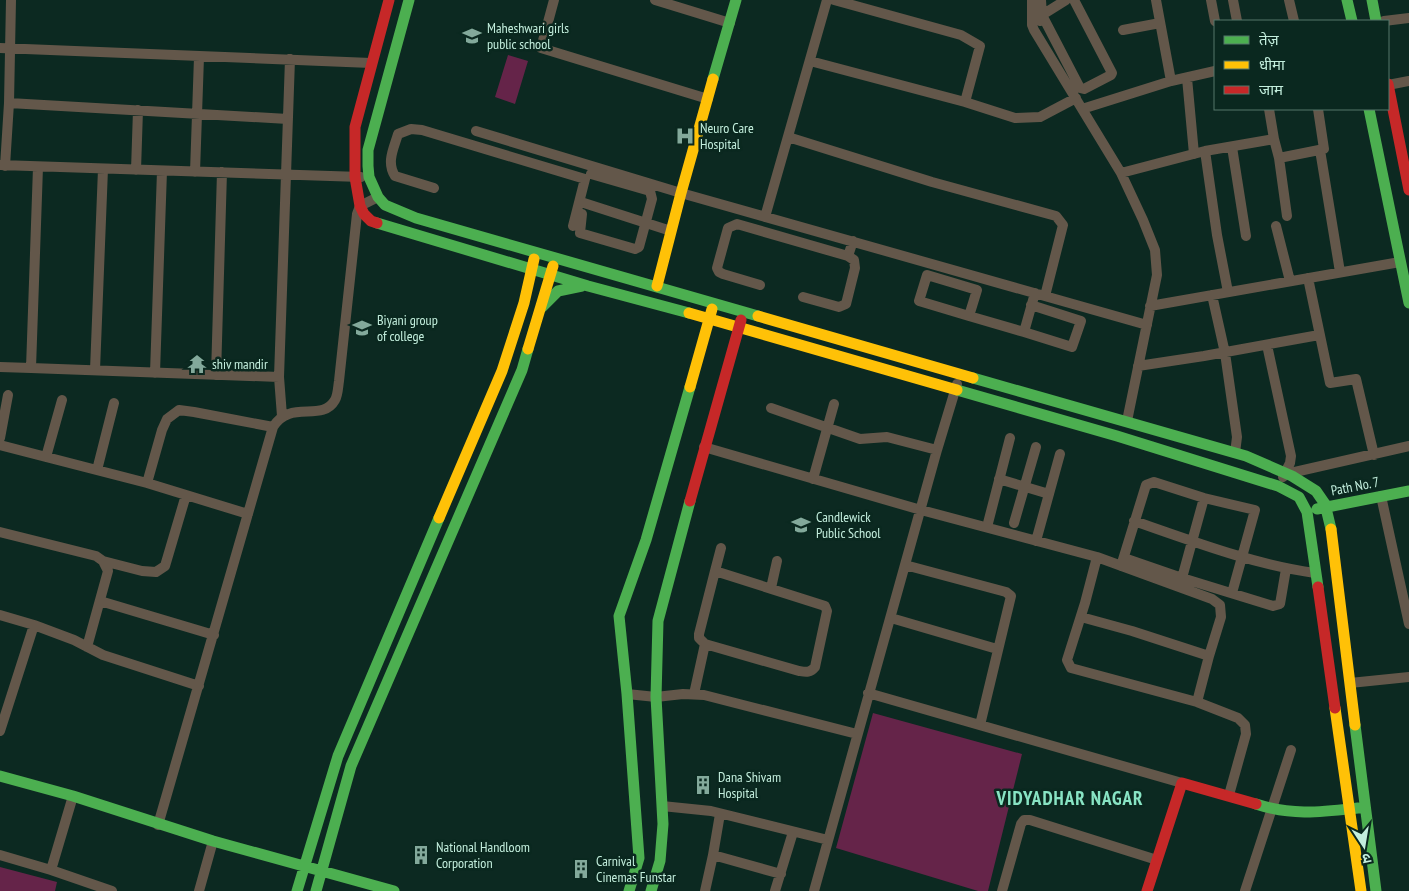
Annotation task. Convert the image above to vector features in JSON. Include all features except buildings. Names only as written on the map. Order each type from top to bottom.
[{"type":"street","points":[[11,0],[10,103],[3,166],[369,177]]},
{"type":"street","points":[[389,0],[355,127],[355,177],[360,206],[364,214],[371,221],[588,286],[710,318],[739,328],[1117,436],[1278,486],[1299,498],[1307,512],[1361,891]]},
{"type":"street","points":[[409,0],[368,150],[369,177],[378,198],[385,205],[416,218],[1235,453],[1285,474],[1316,491],[1327,507],[1330,519],[1376,891]]},
{"type":"street","points":[[554,0],[541,48],[708,99]]},
{"type":"street","points":[[655,0],[730,23]]},
{"type":"street","points":[[657,286],[681,193],[736,0]]},
{"type":"street","points":[[765,217],[827,0]]},
{"type":"street","points":[[834,0],[961,35],[980,46],[965,102]]},
{"type":"street","points":[[1032,0],[1032,25],[1121,174],[1155,250],[1157,275],[1127,422]]},
{"type":"street","points":[[1032,25],[1040,21],[1042,15],[1041,0]]},
{"type":"street","points":[[1042,15],[1066,0]]},
{"type":"street","points":[[1042,15],[1080,88],[1084,89],[1112,73],[1074,0]]},
{"type":"street","points":[[1156,0],[1171,81]]},
{"type":"street","points":[[1211,0],[1215,20]]},
{"type":"street","points":[[1233,0],[1237,20]]},
{"type":"street","points":[[1289,0],[1294,20]]},
{"type":"street","points":[[1348,0],[1352,20]]},
{"type":"street","points":[[1372,0],[1376,20]]},
{"type":"street","points":[[1389,20],[1409,18]]},
{"type":"street","points":[[1122,30],[1160,24]]},
{"type":"street","points":[[0,48],[371,63]]},
{"type":"street","points":[[195,172],[200,57]]},
{"type":"street","points":[[282,416],[279,377],[290,59]]},
{"type":"street","points":[[810,61],[965,102],[1015,118],[1040,117],[1076,98]]},
{"type":"street","points":[[1082,109],[1171,81],[1214,71]]},
{"type":"street","points":[[1187,78],[1228,292]]},
{"type":"street","points":[[1389,85],[1409,82]]},
{"type":"street","points":[[1389,90],[1409,186]]},
{"type":"street","points":[[10,103],[288,119]]},
{"type":"street","points":[[136,170],[138,110]]},
{"type":"street","points":[[1269,110],[1279,158],[1287,216]]},
{"type":"street","points":[[1279,158],[1324,149],[1318,110]]},
{"type":"street","points":[[1369,110],[1409,304]]},
{"type":"street","points":[[434,188],[394,176],[389,163],[398,134],[411,129],[422,130],[533,165],[589,171],[681,193],[1147,324]]},
{"type":"street","points":[[1397,132],[1409,130]]},
{"type":"street","points":[[476,131],[535,148],[589,171],[650,191],[652,200],[639,247],[582,234],[579,231],[589,171]]},
{"type":"street","points":[[788,137],[932,182],[1056,216],[1063,225],[1040,294],[1031,305],[1024,332]]},
{"type":"street","points":[[1121,174],[1200,153],[1274,139]]},
{"type":"street","points":[[1232,147],[1246,236]]},
{"type":"street","points":[[533,165],[535,148]]},
{"type":"street","points":[[1320,150],[1340,272]]},
{"type":"street","points":[[31,368],[38,167]]},
{"type":"street","points":[[95,370],[103,169]]},
{"type":"street","points":[[155,372],[162,170]]},
{"type":"street","points":[[573,226],[589,171]]},
{"type":"street","points":[[216,375],[222,172]]},
{"type":"street","points":[[360,206],[378,198]]},
{"type":"street","points":[[584,202],[671,231]]},
{"type":"street","points":[[158,825],[273,427],[278,419],[286,413],[319,411],[330,407],[336,399],[355,228],[360,206]]},
{"type":"street","points":[[760,285],[719,272],[717,268],[728,228],[737,224],[848,256],[856,264],[846,304],[839,307],[803,297]]},
{"type":"street","points":[[1276,226],[1290,282]]},
{"type":"street","points":[[848,256],[853,242]]},
{"type":"street","points":[[297,891],[338,756],[502,371],[524,303],[535,251]]},
{"type":"street","points":[[316,891],[351,766],[522,370],[542,308],[554,258]]},
{"type":"street","points":[[513,262],[522,286],[524,303]]},
{"type":"street","points":[[1150,306],[1400,262]]},
{"type":"street","points":[[969,316],[977,290],[927,275],[919,301],[1072,347],[1081,320],[1031,305]]},
{"type":"street","points":[[1308,278],[1330,383],[1356,379],[1374,455]]},
{"type":"street","points":[[542,308],[558,291],[588,286]]},
{"type":"street","points":[[1212,295],[1225,353],[1237,437],[1235,453]]},
{"type":"street","points":[[629,891],[639,858],[627,694],[618,616],[646,540],[714,302]]},
{"type":"street","points":[[651,891],[660,861],[663,824],[656,696],[658,620],[704,447],[743,311]]},
{"type":"street","points":[[1138,366],[1225,353],[1319,335]]},
{"type":"street","points":[[1267,345],[1291,456],[1290,463],[1278,486]]},
{"type":"street","points":[[0,367],[279,377]]},
{"type":"street","points":[[814,891],[868,693],[891,618],[937,450],[956,390],[959,373]]},
{"type":"street","points":[[0,438],[8,394]]},
{"type":"street","points":[[46,457],[62,400]]},
{"type":"street","points":[[97,470],[114,403]]},
{"type":"street","points":[[813,479],[834,404]]},
{"type":"street","points":[[771,408],[860,439],[887,437],[937,450]]},
{"type":"street","points":[[147,483],[162,430],[167,419],[180,410],[273,427]]},
{"type":"street","points":[[987,527],[1010,438]]},
{"type":"street","points":[[0,445],[147,483],[248,514]]},
{"type":"street","points":[[1285,474],[1409,446]]},
{"type":"street","points":[[704,447],[921,510],[1182,578],[1263,604],[1278,606],[1282,598],[1286,569]]},
{"type":"street","points":[[1014,523],[1036,447]]},
{"type":"street","points":[[1036,541],[1060,454]]},
{"type":"street","points":[[1000,479],[1049,494]]},
{"type":"street","points":[[1122,562],[1146,485],[1150,482],[1204,498],[1255,510],[1232,593]]},
{"type":"street","name":"Path No. 7","points":[[1307,512],[1409,491]]},
{"type":"street","points":[[0,532],[89,554],[103,561],[156,572],[165,566],[186,495]]},
{"type":"street","points":[[1381,496],[1409,624]]},
{"type":"street","points":[[1182,578],[1204,498]]},
{"type":"street","points":[[1134,521],[1191,541],[1286,569],[1315,573]]},
{"type":"street","points":[[715,571],[825,606],[827,611],[815,667],[812,671],[799,671],[705,644],[699,638],[699,634],[715,571],[721,548]]},
{"type":"street","points":[[1097,557],[1081,618],[1067,660],[1071,668],[1197,702],[1238,718],[1245,725],[1246,734],[1229,795]]},
{"type":"street","points":[[87,647],[108,571],[103,561]]},
{"type":"street","points":[[771,588],[777,561]]},
{"type":"street","points":[[1122,562],[1212,599],[1220,605],[1221,617],[1197,702]]},
{"type":"street","points":[[905,565],[1006,592],[1011,596],[980,725]]},
{"type":"street","points":[[100,601],[214,635]]},
{"type":"street","points":[[0,616],[34,625],[74,640],[103,655],[128,664],[199,686]]},
{"type":"street","points":[[891,618],[998,649]]},
{"type":"street","points":[[1081,618],[1132,631],[1209,656]]},
{"type":"street","points":[[0,731],[34,625]]},
{"type":"street","points":[[694,694],[705,644]]},
{"type":"street","points":[[1350,683],[1409,677]]},
{"type":"street","points":[[868,693],[1272,808],[1308,813],[1365,807]]},
{"type":"street","points":[[627,694],[656,696],[704,694],[857,734]]},
{"type":"street","points":[[1245,891],[1291,750]]},
{"type":"street","points":[[0,776],[73,796],[212,841],[394,891]]},
{"type":"street","points":[[1148,891],[1182,783]]},
{"type":"street","points":[[51,870],[73,796]]},
{"type":"street","points":[[662,806],[720,814],[828,840]]},
{"type":"street","points":[[705,891],[720,814]]},
{"type":"street","points":[[1002,891],[1021,824],[1024,820],[1030,820],[1157,860]]},
{"type":"street","points":[[775,891],[793,832]]},
{"type":"street","points":[[199,891],[212,841]]},
{"type":"street","points":[[713,854],[781,874]]},
{"type":"street","points":[[0,856],[51,870],[112,891]]},
{"type":"shaded area","points":[[508,55],[528,61],[515,104],[495,97]]},
{"type":"shaded area","points":[[873,713],[1022,754],[988,891],[978,891],[836,848]]},
{"type":"shaded area","points":[[0,867],[57,882],[55,891],[0,891]]},
{"type":"traffic: fast","points":[[409,0],[368,150],[369,177],[378,197],[385,205],[416,218],[758,316]]},
{"type":"traffic: fast","points":[[713,79],[736,0]]},
{"type":"traffic: fast","points":[[1347,0],[1352,20]]},
{"type":"traffic: fast","points":[[1372,0],[1376,20]]},
{"type":"traffic: fast","points":[[1369,110],[1409,303]]},
{"type":"traffic: fast","points":[[377,223],[588,286],[689,313]]},
{"type":"traffic: fast","points":[[542,307],[558,291],[582,286]]},
{"type":"traffic: fast","points":[[316,891],[351,766],[522,370],[528,349]]},
{"type":"traffic: fast","points":[[973,378],[1246,456],[1292,476],[1316,491],[1325,504],[1331,529]]},
{"type":"traffic: fast","points":[[629,891],[639,858],[627,694],[619,616],[646,540],[690,387]]},
{"type":"traffic: fast","points":[[957,390],[1117,436],[1278,486],[1299,497],[1307,512],[1318,587]]},
{"type":"traffic: fast","points":[[1317,509],[1409,491]]},
{"type":"traffic: fast","points":[[651,891],[660,861],[663,824],[656,697],[658,621],[690,501]]},
{"type":"traffic: fast","points":[[297,891],[338,756],[439,518]]},
{"type":"traffic: fast","points":[[1355,725],[1376,891]]},
{"type":"traffic: fast","points":[[0,776],[73,796],[213,841],[394,891]]},
{"type":"traffic: fast","points":[[1256,804],[1294,812],[1319,812],[1358,808]]},
{"type":"traffic: slow","points":[[657,286],[713,79]]},
{"type":"traffic: slow","points":[[439,518],[502,371],[524,303],[534,259]]},
{"type":"traffic: slow","points":[[528,349],[553,266]]},
{"type":"traffic: slow","points":[[690,387],[712,309]]},
{"type":"traffic: slow","points":[[689,313],[957,390]]},
{"type":"traffic: slow","points":[[758,316],[973,378]]},
{"type":"traffic: slow","points":[[1331,529],[1355,725]]},
{"type":"traffic: slow","points":[[1335,708],[1361,891]]},
{"type":"traffic: jam","points":[[377,223],[371,221],[364,214],[360,206],[355,177],[355,127],[389,0]]},
{"type":"traffic: jam","points":[[1389,89],[1409,190]]},
{"type":"traffic: jam","points":[[690,501],[741,320]]},
{"type":"traffic: jam","points":[[1318,587],[1335,708]]},
{"type":"traffic: jam","points":[[1147,891],[1182,783],[1256,804]]},
{"type":"place","name":"Maheshwari girls public school","points":[[472,36]]},
{"type":"place","name":"Neuro Care Hospital","points":[[685,136]]},
{"type":"place","name":"Biyani group of college","points":[[362,328]]},
{"type":"place","name":"shiv mandir","points":[[197,364]]},
{"type":"place","name":"Candlewick Public School","points":[[801,525]]},
{"type":"place","name":"Dana Shivam Hospital","points":[[703,785]]},
{"type":"place","name":"National Handloom Corporation","points":[[421,855]]},
{"type":"place","name":"Carnival Cinemas Funstar","points":[[581,869]]},
{"type":"district","name":"VIDYADHAR NAGAR","points":[[1070,798]]}]
